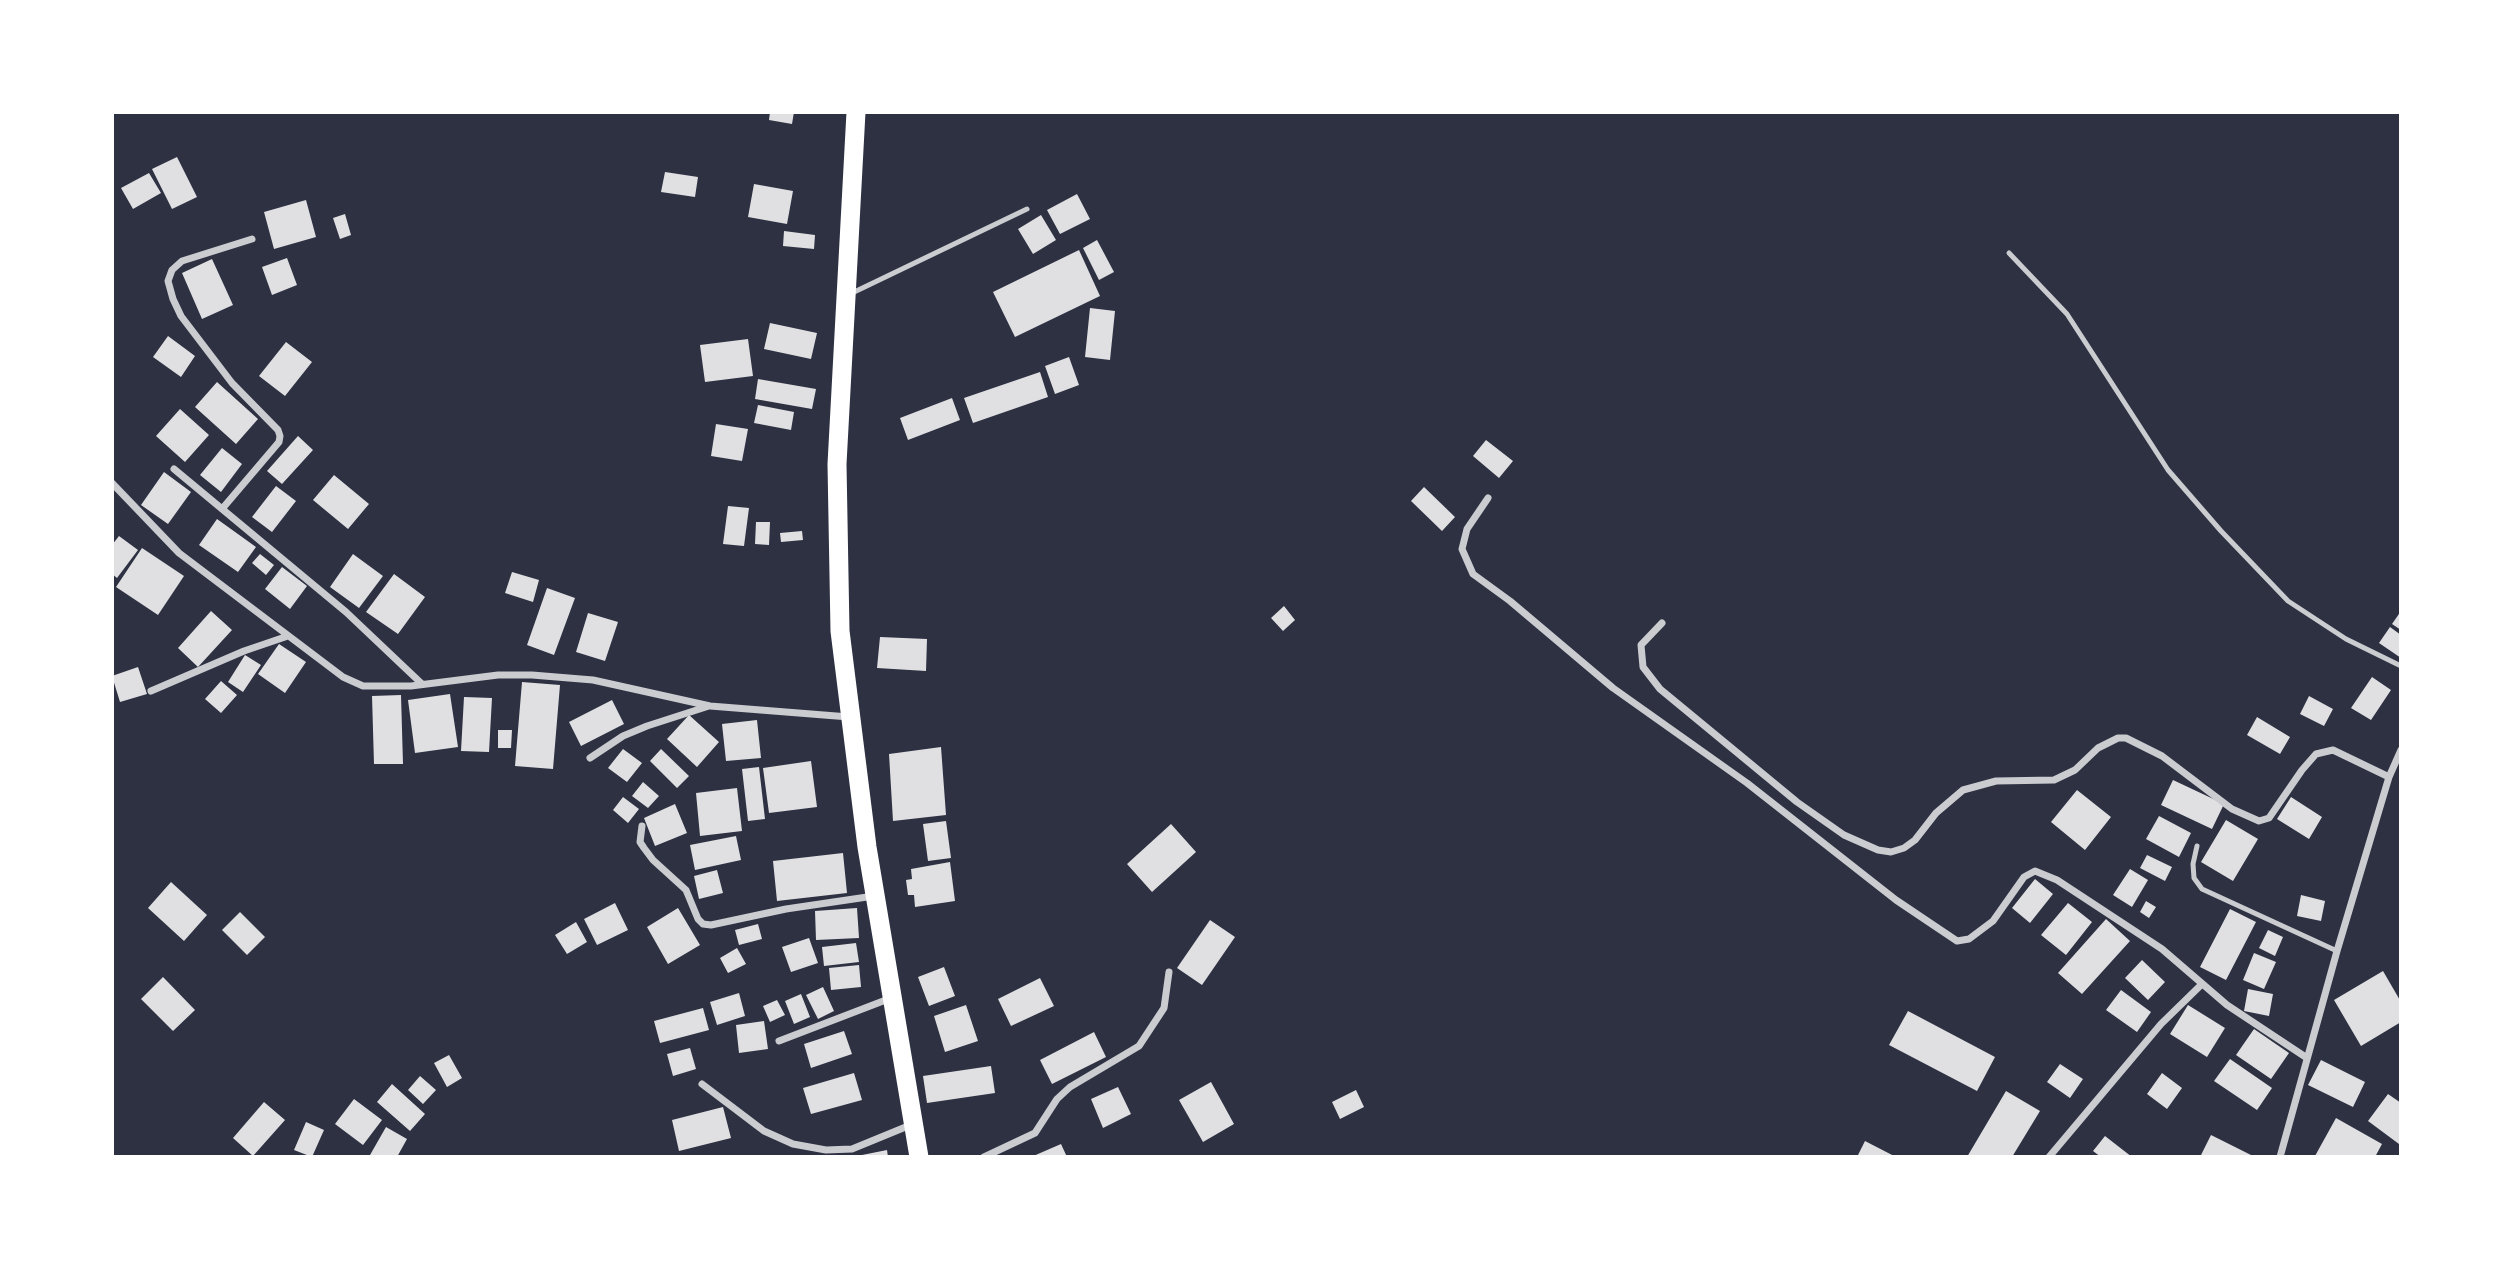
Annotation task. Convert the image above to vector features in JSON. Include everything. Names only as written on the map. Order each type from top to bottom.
[{"type":"highway","points":[[856,112],[837,464],[840,631],[875,896],[919,1157]]},
{"type":"street","points":[[222,509],[279,442],[280,436],[278,430],[232,383],[181,316],[168,281],[172,270],[182,261],[252,239]]},
{"type":"street","points":[[174,469],[346,612],[422,684]]},
{"type":"street","points":[[112,484],[179,553],[342,677],[363,686],[422,684],[498,675],[532,675],[593,680],[710,706],[850,717]]},
{"type":"street","points":[[1488,498],[1467,529],[1462,550],[1473,574],[1510,601],[1613,688],[1747,783],[1896,900],[1957,941],[1969,939],[1993,921],[2024,877],[2035,871],[2057,880],[2162,948],[2201,985],[2307,1058]]},
{"type":"street","points":[[1662,623],[1641,645],[1643,667],[1660,689],[1797,802],[1844,835],[1878,850],[1891,852],[1904,848],[1915,840],[1936,813],[1963,790],[1996,781],[2054,780],[2075,770],[2098,748],[2118,738],[2126,738],[2162,756],[2232,809],[2259,821],[2269,818],[2316,754],[2333,750],[2389,776]]},
{"type":"street","points":[[151,691],[244,651],[288,636]]},
{"type":"street","points":[[590,758],[635,731],[710,706]]},
{"type":"street","points":[[2280,1157],[2389,776],[2401,750]]},
{"type":"street","points":[[642,826],[640,842],[653,860],[686,890],[698,919],[703,923],[711,925],[786,909],[875,896]]},
{"type":"street","points":[[984,1157],[1035,1133],[1057,1098],[1070,1087],[1139,1046],[1164,1009],[1169,972]]},
{"type":"street","points":[[2049,1157],[2161,1024],[2201,985]]},
{"type":"street","points":[[779,1041],[892,998]]},
{"type":"street","points":[[702,1084],[764,1131],[793,1144],[827,1150],[852,1149],[913,1124]]},
{"type":"lane","points":[[845,298],[1027,209]]},
{"type":"lane","points":[[2009,253],[2067,314],[2168,470],[2221,531],[2288,601],[2346,639],[2401,666]]},
{"type":"lane","points":[[2197,846],[2193,864],[2194,878],[2202,889],[2337,951]]},
{"type":"building","points":[[770,112],[794,112],[792,124],[769,120]]},
{"type":"building","points":[[177,157],[197,197],[172,209],[152,169]]},
{"type":"building","points":[[665,172],[698,177],[695,197],[661,192]]},
{"type":"building","points":[[149,173],[161,193],[133,209],[121,188]]},
{"type":"building","points":[[754,184],[793,191],[787,224],[748,217]]},
{"type":"building","points":[[1077,194],[1090,219],[1060,234],[1047,210]]},
{"type":"building","points":[[306,200],[316,237],[274,249],[264,212]]},
{"type":"building","points":[[345,214],[351,235],[340,239],[333,218]]},
{"type":"building","points":[[1041,215],[1056,240],[1033,254],[1018,229]]},
{"type":"building","points":[[784,231],[815,235],[814,249],[783,246]]},
{"type":"building","points":[[1097,240],[1114,272],[1099,280],[1083,248]]},
{"type":"building","points":[[1079,250],[1100,296],[1015,337],[993,292]]},
{"type":"building","points":[[287,258],[297,285],[272,295],[262,267]]},
{"type":"building","points":[[212,259],[233,305],[202,319],[182,273]]},
{"type":"building","points":[[1090,308],[1115,311],[1110,360],[1085,357]]},
{"type":"building","points":[[770,323],[817,333],[811,359],[764,349]]},
{"type":"building","points":[[168,336],[195,356],[181,377],[153,357]]},
{"type":"building","points":[[748,339],[753,376],[705,382],[700,345]]},
{"type":"building","points":[[286,342],[312,362],[285,396],[259,376]]},
{"type":"building","points":[[1069,357],[1079,385],[1055,394],[1045,366]]},
{"type":"building","points":[[1040,372],[1048,397],[973,423],[964,398]]},
{"type":"building","points":[[758,379],[816,389],[812,409],[755,399]]},
{"type":"building","points":[[217,382],[258,419],[236,444],[195,407]]},
{"type":"building","points":[[952,398],[960,420],[908,440],[900,418]]},
{"type":"building","points":[[758,405],[794,412],[791,430],[754,423]]},
{"type":"building","points":[[180,409],[209,435],[185,462],[156,436]]},
{"type":"building","points":[[716,424],[748,429],[742,461],[711,456]]},
{"type":"building","points":[[298,436],[313,450],[282,484],[267,471]]},
{"type":"building","points":[[1486,440],[1513,461],[1499,478],[1473,456]]},
{"type":"building","points":[[222,448],[242,464],[221,492],[200,475]]},
{"type":"building","points":[[164,472],[191,492],[168,524],[141,505]]},
{"type":"building","points":[[334,475],[369,504],[348,529],[313,500]]},
{"type":"building","points":[[276,486],[296,501],[272,532],[252,517]]},
{"type":"building","points":[[1424,487],[1455,517],[1442,531],[1411,501]]},
{"type":"building","points":[[728,506],[749,508],[744,546],[723,544]]},
{"type":"building","points":[[217,519],[256,547],[238,572],[199,545]]},
{"type":"building","points":[[756,522],[770,522],[769,545],[755,544]]},
{"type":"building","points":[[802,531],[803,540],[781,542],[780,533]]},
{"type":"building","points":[[119,536],[138,550],[117,578],[112,574],[112,545]]},
{"type":"building","points":[[142,548],[184,576],[158,615],[116,587]]},
{"type":"building","points":[[260,554],[274,565],[266,575],[252,563]]},
{"type":"building","points":[[353,554],[383,576],[359,608],[330,587]]},
{"type":"building","points":[[282,567],[307,586],[290,609],[265,589]]},
{"type":"building","points":[[512,572],[539,580],[533,602],[505,593]]},
{"type":"building","points":[[394,574],[425,597],[398,634],[366,612]]},
{"type":"building","points":[[547,588],[575,598],[554,655],[527,645]]},
{"type":"building","points":[[1284,606],[1295,620],[1283,631],[1271,618]]},
{"type":"building","points":[[211,611],[232,630],[198,667],[178,648]]},
{"type":"building","points":[[2401,611],[2401,630],[2392,624]]},
{"type":"building","points":[[588,613],[618,622],[605,661],[576,652]]},
{"type":"building","points":[[2390,627],[2401,635],[2401,658],[2379,643]]},
{"type":"building","points":[[880,637],[927,639],[926,671],[877,668]]},
{"type":"building","points":[[279,644],[306,662],[285,693],[258,674]]},
{"type":"building","points":[[245,655],[261,665],[243,692],[228,682]]},
{"type":"building","points":[[138,667],[147,694],[120,702],[112,676]]},
{"type":"building","points":[[2372,677],[2391,690],[2371,720],[2351,708]]},
{"type":"building","points":[[221,681],[237,695],[221,713],[205,699]]},
{"type":"building","points":[[522,682],[560,685],[553,769],[515,766]]},
{"type":"building","points":[[450,694],[458,747],[415,753],[408,700]]},
{"type":"building","points":[[401,695],[403,764],[374,764],[372,696]]},
{"type":"building","points":[[2309,696],[2333,709],[2324,726],[2300,714]]},
{"type":"building","points":[[464,697],[492,698],[489,752],[461,751]]},
{"type":"building","points":[[612,700],[624,724],[581,746],[569,722]]},
{"type":"building","points":[[689,715],[719,742],[697,767],[667,739]]},
{"type":"building","points":[[2257,717],[2290,737],[2280,754],[2247,735]]},
{"type":"building","points":[[757,720],[761,758],[726,761],[722,724]]},
{"type":"building","points":[[498,730],[512,730],[511,748],[498,748]]},
{"type":"building","points":[[941,747],[946,815],[893,821],[889,754]]},
{"type":"building","points":[[623,749],[642,763],[627,782],[608,768]]},
{"type":"building","points":[[661,749],[689,776],[677,788],[650,761]]},
{"type":"building","points":[[811,761],[817,807],[769,813],[763,768]]},
{"type":"building","points":[[759,767],[765,819],[748,821],[742,769]]},
{"type":"building","points":[[2173,780],[2224,804],[2212,829],[2161,805]]},
{"type":"building","points":[[643,782],[659,796],[648,808],[632,796]]},
{"type":"building","points":[[737,788],[742,831],[700,836],[696,793]]},
{"type":"building","points":[[2077,790],[2111,817],[2085,850],[2051,822]]},
{"type":"building","points":[[623,797],[639,809],[628,823],[613,810]]},
{"type":"building","points":[[2291,797],[2322,817],[2309,839],[2277,819]]},
{"type":"building","points":[[675,804],[687,833],[655,846],[644,818]]},
{"type":"building","points":[[2159,816],[2191,833],[2179,857],[2146,839]]},
{"type":"building","points":[[2226,820],[2258,839],[2233,881],[2201,862]]},
{"type":"building","points":[[946,821],[951,858],[928,861],[923,824]]},
{"type":"building","points":[[1171,824],[1196,852],[1152,892],[1127,864]]},
{"type":"building","points":[[736,836],[741,860],[695,870],[690,845]]},
{"type":"building","points":[[843,853],[847,893],[777,901],[773,861]]},
{"type":"building","points":[[2147,855],[2172,867],[2165,881],[2140,868]]},
{"type":"building","points":[[950,862],[955,901],[915,907],[914,895],[908,895],[906,880],[912,879],[911,869]]},
{"type":"building","points":[[2130,869],[2148,880],[2132,907],[2113,895]]},
{"type":"building","points":[[717,870],[723,893],[699,899],[694,876]]},
{"type":"building","points":[[2035,879],[2053,894],[2030,923],[2012,908]]},
{"type":"building","points":[[171,882],[207,915],[184,941],[148,908]]},
{"type":"building","points":[[2301,895],[2325,901],[2321,921],[2297,916]]},
{"type":"building","points":[[2146,901],[2156,907],[2149,918],[2140,912]]},
{"type":"building","points":[[615,903],[628,930],[597,945],[584,919]]},
{"type":"building","points":[[2068,903],[2092,922],[2066,955],[2041,935]]},
{"type":"building","points":[[678,908],[700,945],[668,964],[647,927]]},
{"type":"building","points":[[857,908],[859,938],[816,940],[815,911]]},
{"type":"building","points":[[2230,909],[2256,922],[2226,980],[2200,967]]},
{"type":"building","points":[[240,912],[265,937],[247,955],[222,930]]},
{"type":"building","points":[[2106,919],[2130,941],[2082,994],[2058,973]]},
{"type":"building","points":[[1210,920],[1235,937],[1202,985],[1177,968]]},
{"type":"building","points":[[576,922],[587,942],[567,954],[555,935]]},
{"type":"building","points":[[758,924],[762,939],[739,945],[735,930]]},
{"type":"building","points":[[2268,930],[2283,937],[2275,956],[2259,948]]},
{"type":"building","points":[[809,938],[818,963],[791,972],[782,947]]},
{"type":"building","points":[[856,943],[859,962],[824,966],[822,947]]},
{"type":"building","points":[[737,948],[746,964],[728,973],[720,958]]},
{"type":"building","points":[[2254,953],[2276,962],[2264,989],[2243,980]]},
{"type":"building","points":[[2142,960],[2165,982],[2148,1000],[2125,978]]},
{"type":"building","points":[[859,965],[861,987],[831,990],[829,968]]},
{"type":"building","points":[[944,967],[955,996],[929,1006],[918,977]]},
{"type":"building","points":[[2383,971],[2401,1002],[2401,1022],[2361,1046],[2334,1000]]},
{"type":"building","points":[[163,977],[195,1010],[173,1031],[141,999]]},
{"type":"building","points":[[1040,978],[1054,1006],[1011,1026],[998,999]]},
{"type":"building","points":[[823,987],[834,1011],[818,1019],[806,995]]},
{"type":"building","points":[[2248,989],[2273,994],[2269,1016],[2244,1011]]},
{"type":"building","points":[[2121,990],[2151,1012],[2137,1032],[2106,1010]]},
{"type":"building","points":[[739,993],[745,1016],[717,1025],[710,1002]]},
{"type":"building","points":[[801,994],[810,1017],[794,1024],[785,1001]]},
{"type":"building","points":[[777,1000],[785,1015],[770,1022],[763,1006]]},
{"type":"building","points":[[966,1005],[978,1041],[945,1052],[934,1016]]},
{"type":"building","points":[[2188,1005],[2225,1028],[2207,1057],[2170,1034]]},
{"type":"building","points":[[703,1008],[709,1030],[660,1043],[654,1021]]},
{"type":"building","points":[[1908,1011],[1995,1057],[1977,1091],[1889,1045]]},
{"type":"building","points":[[764,1021],[768,1049],[739,1053],[736,1025]]},
{"type":"building","points":[[2254,1029],[2289,1053],[2271,1079],[2236,1055]]},
{"type":"building","points":[[844,1031],[852,1054],[811,1068],[804,1044]]},
{"type":"building","points":[[1094,1032],[1106,1057],[1052,1084],[1040,1060]]},
{"type":"building","points":[[690,1048],[696,1069],[673,1076],[667,1054]]},
{"type":"building","points":[[449,1055],[462,1078],[447,1087],[434,1063]]},
{"type":"building","points":[[2230,1059],[2272,1088],[2257,1110],[2214,1081]]},
{"type":"building","points":[[2321,1060],[2365,1082],[2353,1107],[2308,1085]]},
{"type":"building","points":[[2060,1064],[2083,1079],[2070,1098],[2047,1082]]},
{"type":"building","points":[[991,1066],[995,1093],[927,1103],[923,1076]]},
{"type":"building","points":[[854,1073],[862,1100],[811,1114],[803,1088]]},
{"type":"building","points":[[2162,1073],[2182,1088],[2167,1109],[2147,1094]]},
{"type":"building","points":[[420,1076],[436,1090],[423,1104],[408,1090]]},
{"type":"building","points":[[1211,1082],[1234,1124],[1203,1142],[1179,1100]]},
{"type":"building","points":[[392,1084],[425,1114],[410,1131],[377,1102]]},
{"type":"building","points":[[1118,1087],[1131,1114],[1103,1128],[1091,1099]]},
{"type":"building","points":[[1356,1090],[1364,1107],[1340,1119],[1332,1102]]},
{"type":"building","points":[[2006,1091],[2040,1111],[2012,1157],[1967,1157]]},
{"type":"building","points":[[2388,1094],[2401,1103],[2399,1144],[2368,1121]]},
{"type":"building","points":[[354,1099],[382,1120],[363,1145],[335,1124]]},
{"type":"building","points":[[264,1102],[285,1120],[253,1156],[233,1138]]},
{"type":"building","points":[[723,1107],[731,1138],[679,1151],[672,1120]]},
{"type":"building","points":[[2336,1118],[2382,1144],[2375,1157],[2315,1156]]},
{"type":"building","points":[[306,1122],[324,1130],[312,1157],[294,1150]]},
{"type":"building","points":[[386,1127],[407,1139],[397,1157],[373,1157],[370,1155]]},
{"type":"building","points":[[2211,1135],[2255,1157],[2200,1157]]},
{"type":"building","points":[[2105,1136],[2132,1157],[2101,1157],[2093,1151]]},
{"type":"building","points":[[1865,1141],[1896,1157],[1857,1157]]},
{"type":"building","points":[[1061,1144],[1067,1157],[1031,1157]]},
{"type":"building","points":[[887,1150],[888,1157],[857,1157],[857,1156]]}]
